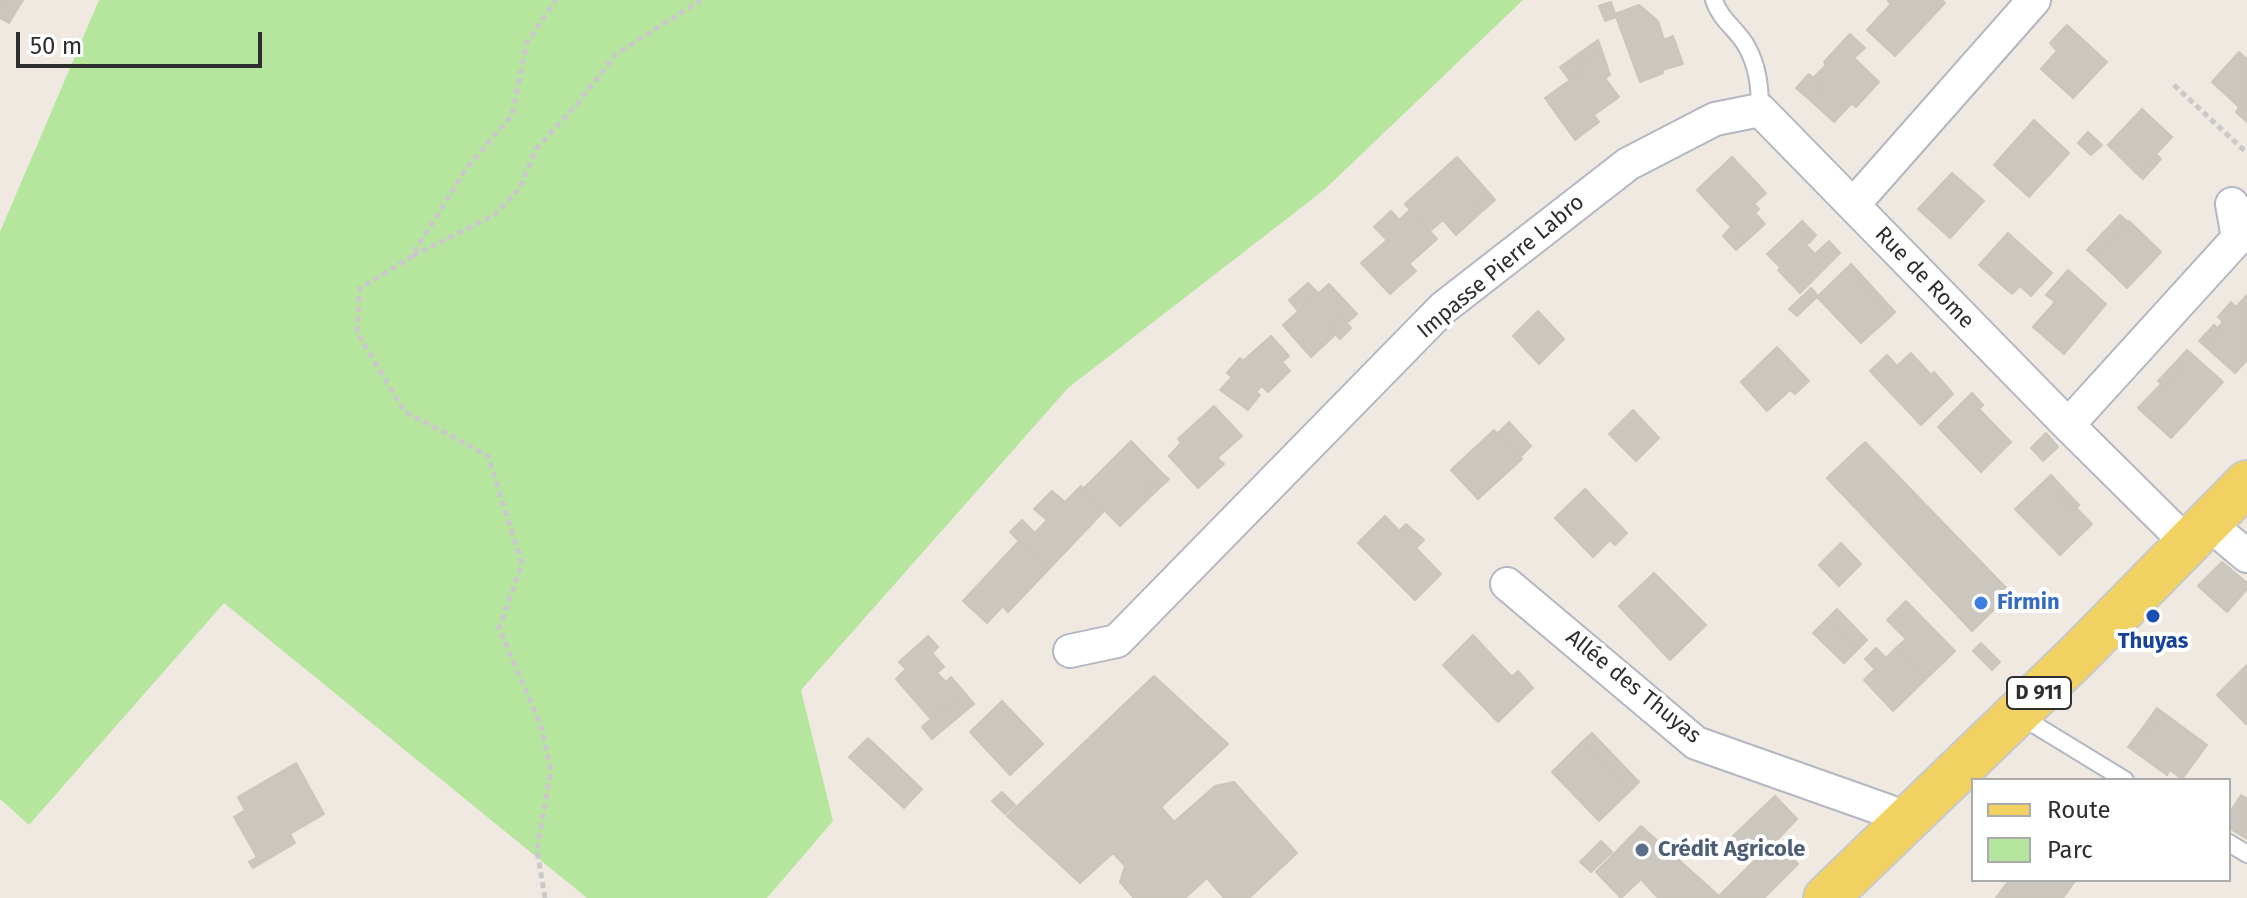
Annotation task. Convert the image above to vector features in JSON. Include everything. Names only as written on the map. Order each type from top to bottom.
[{"type":"main road","name":"D 911","points":[[1826,898],[2017,714],[2247,483]]},
{"type":"street","points":[[1760,110],[1853,205],[2034,0]]},
{"type":"street","name":"Impasse Pierre Labro","points":[[1070,651],[1117,641],[1443,308],[1615,173],[1715,119],[1760,110]]},
{"type":"street","points":[[2068,425],[2238,238],[2232,204]]},
{"type":"street","name":"Rue de Rome","points":[[1853,205],[2068,425],[2198,534],[2247,556]]},
{"type":"street","name":"Allée des Thuyas","points":[[1507,584],[1696,743],[1888,811],[1902,824]]},
{"type":"lane","points":[[1714,0],[1717,10],[1747,47],[1760,84],[1760,110]]},
{"type":"lane","points":[[2017,714],[2122,778]]},
{"type":"path","points":[[411,257],[466,169],[512,115],[527,42],[556,0]]},
{"type":"path","points":[[545,898],[537,850],[551,770],[541,726],[499,628],[522,564],[488,456],[404,411],[357,332],[360,288],[411,257],[494,215],[520,188],[536,149],[616,54],[701,0]]},
{"type":"path","points":[[2174,85],[2247,153]]},
{"type":"green space","points":[[99,0],[1523,0],[1324,190],[1068,388],[801,690],[833,821],[767,898],[587,898],[224,603],[29,825],[0,799],[0,232]]},
{"type":"building","points":[[0,0],[23,0],[9,23],[0,18]]},
{"type":"building","points":[[1890,0],[1942,0],[1945,3],[1895,56],[1867,30],[1891,4]]},
{"type":"building","points":[[1611,2],[1616,17],[1605,21],[1599,6]]},
{"type":"building","points":[[1639,5],[1658,21],[1664,40],[1673,36],[1683,64],[1662,70],[1663,73],[1640,82],[1615,14]]},
{"type":"building","points":[[2067,25],[2107,62],[2073,98],[2041,69],[2057,51],[2050,43]]},
{"type":"building","points":[[1850,34],[1865,48],[1854,58],[1879,82],[1856,107],[1852,103],[1834,122],[1810,100],[1822,86],[1813,78]]},
{"type":"building","points":[[1598,40],[1601,48],[1579,63],[1584,70],[1570,81],[1560,67]]},
{"type":"building","points":[[1601,48],[1610,75],[1605,78],[1619,97],[1594,115],[1599,122],[1575,140],[1545,98],[1584,70],[1579,63]]},
{"type":"building","points":[[2239,52],[2247,59],[2247,122],[2236,112],[2239,107],[2212,82]]},
{"type":"building","points":[[1809,74],[1822,86],[1810,100],[1796,88]]},
{"type":"building","points":[[2142,109],[2172,137],[2137,174],[2108,145]]},
{"type":"building","points":[[2034,120],[2069,153],[2029,197],[1994,165]]},
{"type":"building","points":[[2088,132],[2102,145],[2091,155],[2078,143]]},
{"type":"building","points":[[2156,154],[2161,159],[2143,179],[2137,174]]},
{"type":"building","points":[[1457,157],[1490,194],[1473,209],[1478,215],[1456,235],[1443,220],[1430,231],[1405,204]]},
{"type":"building","points":[[1732,157],[1766,193],[1754,204],[1759,209],[1755,213],[1765,224],[1745,242],[1697,190]]},
{"type":"building","points":[[1952,173],[1984,201],[1950,238],[1918,209]]},
{"type":"building","points":[[1490,194],[1495,200],[1478,215],[1473,209]]},
{"type":"building","points":[[1410,210],[1437,239],[1409,264],[1416,271],[1390,294],[1361,263],[1387,240],[1374,227],[1391,211],[1399,220]]},
{"type":"building","points":[[2120,215],[2128,222],[2096,258],[2087,250]]},
{"type":"building","points":[[1802,221],[1816,235],[1810,242],[1795,228]]},
{"type":"building","points":[[2129,221],[2161,252],[2127,288],[2096,258]]},
{"type":"building","points":[[1731,227],[1745,242],[1736,250],[1723,236]]},
{"type":"building","points":[[1795,228],[1810,242],[1806,245],[1815,254],[1829,241],[1840,253],[1800,293],[1767,254]]},
{"type":"building","points":[[2008,233],[2052,273],[2031,296],[2020,286],[2012,294],[1979,265]]},
{"type":"building","points":[[1851,264],[1863,277],[1858,282],[1891,316],[1861,343],[1817,297]]},
{"type":"building","points":[[2068,270],[2106,304],[2064,354],[2033,327],[2055,302],[2046,295]]},
{"type":"building","points":[[1863,277],[1895,312],[1891,316],[1858,282]]},
{"type":"building","points":[[1308,283],[1318,293],[1298,311],[1289,300]]},
{"type":"building","points":[[1329,284],[1357,314],[1347,323],[1341,317],[1329,327],[1335,335],[1311,357],[1283,325]]},
{"type":"building","points":[[1811,288],[1818,296],[1797,316],[1789,309]]},
{"type":"building","points":[[2247,295],[2247,360],[2235,373],[2207,348],[2222,332],[2218,328],[2223,322],[2218,317],[2231,302],[2236,307]]},
{"type":"building","points":[[1538,311],[1564,339],[1539,364],[1513,336]]},
{"type":"building","points":[[1341,317],[1351,328],[1340,339],[1329,327]]},
{"type":"building","points":[[2214,325],[2222,332],[2207,348],[2199,341]]},
{"type":"building","points":[[1271,336],[1289,356],[1282,362],[1290,371],[1268,392],[1262,386],[1256,392],[1260,395],[1248,410],[1220,390],[1232,377],[1227,373],[1240,358],[1243,361]]},
{"type":"building","points":[[1777,347],[1809,381],[1795,394],[1790,390],[1767,411],[1741,382]]},
{"type":"building","points":[[2187,350],[2223,382],[2171,438],[2138,408],[2182,366],[2177,361]]},
{"type":"building","points":[[1911,353],[1931,375],[1934,372],[1953,394],[1921,425],[1870,371],[1887,355],[1897,366]]},
{"type":"building","points":[[2177,361],[2182,366],[2164,386],[2158,381]]},
{"type":"building","points":[[1972,393],[1983,405],[1979,409],[2011,442],[1981,472],[1938,427]]},
{"type":"building","points":[[1214,406],[1242,436],[1217,458],[1224,464],[1198,488],[1169,456],[1181,443],[1178,439]]},
{"type":"building","points":[[1633,410],[1659,438],[1636,461],[1609,434]]},
{"type":"building","points":[[1509,422],[1531,446],[1520,457],[1498,433]]},
{"type":"building","points":[[1494,430],[1522,459],[1478,499],[1451,470]]},
{"type":"building","points":[[2046,433],[2058,447],[2043,461],[2031,448]]},
{"type":"building","points":[[1131,441],[1163,474],[1144,491],[1150,497],[1120,526],[1083,489]]},
{"type":"building","points":[[1865,442],[2011,593],[1972,631],[1827,478]]},
{"type":"building","points":[[1163,474],[1169,479],[1150,497],[1144,491]]},
{"type":"building","points":[[2051,475],[2064,489],[2058,495],[2073,511],[2076,508],[2092,524],[2060,555],[2015,509]]},
{"type":"building","points":[[1081,486],[1104,511],[1048,570],[1010,532],[1022,520],[1035,533],[1047,520],[1034,509],[1052,491],[1065,502]]},
{"type":"building","points":[[1585,489],[1627,533],[1615,545],[1610,540],[1593,557],[1555,518]]},
{"type":"building","points":[[2064,489],[2079,505],[2073,511],[2058,495]]},
{"type":"building","points":[[1385,516],[1441,574],[1415,600],[1358,543]]},
{"type":"building","points":[[1406,524],[1424,540],[1416,548],[1399,531]]},
{"type":"building","points":[[1019,541],[1048,570],[1008,612],[1003,606],[987,623],[963,601]]},
{"type":"building","points":[[1841,543],[1861,564],[1839,586],[1819,565]]},
{"type":"building","points":[[2222,562],[2247,583],[2247,589],[2227,612],[2198,586]]},
{"type":"building","points":[[1654,573],[1706,625],[1670,660],[1619,606]]},
{"type":"building","points":[[1906,601],[1955,651],[1926,679],[1896,648],[1906,639],[1887,620]]},
{"type":"building","points":[[1837,609],[1867,640],[1858,649],[1827,619]]},
{"type":"building","points":[[1827,619],[1858,649],[1844,663],[1813,633]]},
{"type":"building","points":[[1473,635],[1512,677],[1518,671],[1533,688],[1498,722],[1443,665]]},
{"type":"building","points":[[928,636],[938,647],[932,653],[944,667],[937,673],[946,682],[951,677],[963,691],[931,719],[896,679],[906,669],[899,662]]},
{"type":"building","points":[[1981,643],[2000,662],[1992,670],[1973,651]]},
{"type":"building","points":[[1876,648],[1886,658],[1896,648],[1926,679],[1893,711],[1864,680],[1875,669],[1865,659]]},
{"type":"building","points":[[2247,665],[2247,723],[2246,724],[2217,695]]},
{"type":"building","points":[[1154,676],[1228,744],[1161,807],[1174,822],[1215,786],[1234,782],[1297,853],[1249,898],[1224,898],[1207,878],[1185,898],[1134,898],[1120,882],[1125,866],[1113,853],[1080,883],[1007,816]]},
{"type":"building","points":[[963,691],[974,704],[932,739],[922,727]]},
{"type":"building","points":[[1002,701],[1043,744],[1010,775],[970,732]]},
{"type":"building","points":[[2157,708],[2165,714],[2149,736],[2141,730]]},
{"type":"building","points":[[2165,714],[2207,745],[2181,778],[2170,770],[2167,775],[2128,747],[2141,730],[2149,736]]},
{"type":"building","points":[[1592,733],[1639,782],[1631,790],[1584,740]]},
{"type":"building","points":[[868,738],[922,789],[904,808],[849,757]]},
{"type":"building","points":[[1584,740],[1631,790],[1599,821],[1552,772]]},
{"type":"building","points":[[296,763],[324,814],[290,834],[295,843],[253,868],[249,862],[257,857],[234,817],[245,810],[238,797]]},
{"type":"building","points":[[1002,792],[1015,805],[1005,814],[992,801]]},
{"type":"building","points":[[2241,795],[2247,799],[2247,839],[2231,829],[2231,811]]},
{"type":"building","name":"Crédit Agricole","points":[[1775,796],[1797,819],[1776,841],[1798,864],[1764,898],[1658,898],[1641,879],[1621,898],[1596,872],[1641,826],[1719,896],[1755,860],[1733,836]]},
{"type":"building","points":[[1601,841],[1612,852],[1591,872],[1580,862]]},
{"type":"building","points":[[2008,882],[2074,882],[2063,898],[1996,898]]},
{"type":"place","name":"Firmin","points":[[1981,603]]},
{"type":"place","name":"Thuyas","points":[[2153,616]]},
{"type":"place","name":"Crédit Agricole","points":[[1642,850]]}]
